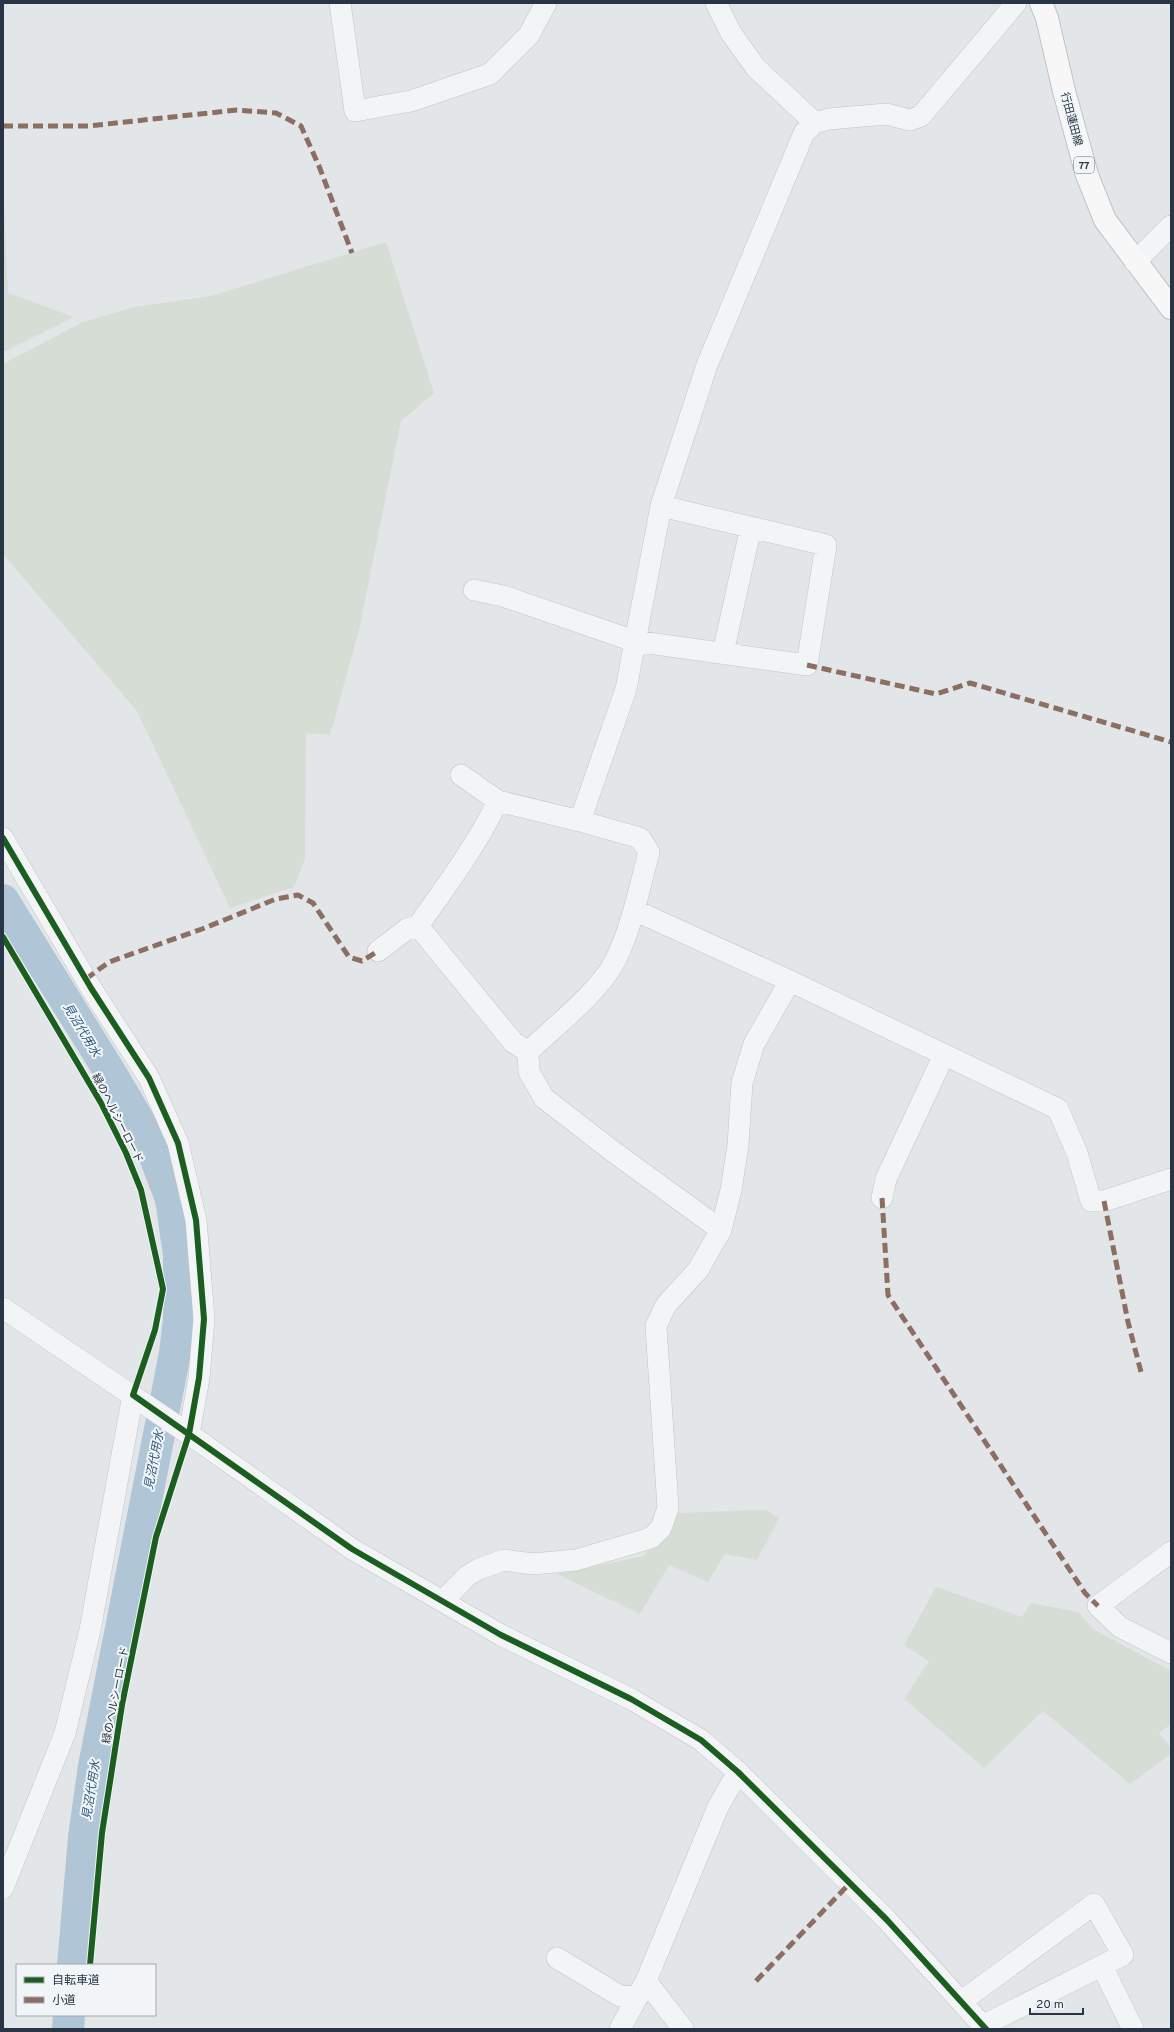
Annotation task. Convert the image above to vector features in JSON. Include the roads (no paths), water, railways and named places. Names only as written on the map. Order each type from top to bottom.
[{"type":"main road","name":"行田蓮田線","points":[[1041,3],[1047,18],[1064,91],[1087,175],[1105,220],[1135,262],[1171,308]]},
{"type":"street","points":[[340,3],[355,111],[411,101],[490,74],[529,35],[546,3]]},
{"type":"street","points":[[716,3],[731,32],[756,68],[815,123]]},
{"type":"street","points":[[580,820],[626,689],[661,506],[707,366],[804,133],[815,123],[829,119],[886,114],[910,120],[922,116],[1016,3]]},
{"type":"street","points":[[1135,262],[1171,226]]},
{"type":"street","points":[[474,590],[503,596],[634,642],[807,665],[826,546],[661,506]]},
{"type":"street","points":[[724,654],[751,527]]},
{"type":"street","points":[[461,776],[498,801],[580,820],[640,838],[649,852],[634,910],[615,961],[600,983],[528,1052],[529,1072],[544,1098],[611,1150],[721,1230]]},
{"type":"street","points":[[378,951],[407,929],[418,926],[457,872],[482,832],[498,801]]},
{"type":"street","points":[[3,838],[91,988],[150,1078],[178,1143],[196,1220],[204,1319],[199,1378],[186,1432]]},
{"type":"street","points":[[634,910],[790,981],[1058,1109],[1077,1153],[1090,1201],[1104,1201],[1171,1179]]},
{"type":"street","points":[[418,926],[513,1042],[528,1052]]},
{"type":"street","points":[[443,1602],[467,1576],[479,1569],[504,1560],[533,1564],[576,1560],[652,1538],[661,1528],[668,1508],[656,1326],[666,1305],[698,1270],[721,1230],[731,1190],[742,1083],[754,1044],[790,981]]},
{"type":"street","points":[[882,1198],[886,1179],[944,1055]]},
{"type":"street","points":[[3,1308],[137,1398],[352,1548],[501,1635],[650,1710],[701,1740],[738,1772],[887,1920],[985,2027],[1123,1955],[1094,1904],[962,2001]]},
{"type":"street","points":[[3,1888],[64,1733],[90,1630],[137,1398]]},
{"type":"street","points":[[1171,1552],[1098,1606],[1120,1627],[1171,1653]]},
{"type":"street","points":[[620,2029],[642,1989],[718,1807],[738,1772]]},
{"type":"street","points":[[557,1958],[620,1996],[642,1989]]},
{"type":"street","points":[[1102,1966],[1133,2029]]},
{"type":"street","points":[[642,1989],[683,2029]]},
{"type":"waterway","name":"見沼代用水","points":[[3,900],[110,1072],[146,1133],[171,1199],[179,1255],[179,1319],[175,1353],[94,1766],[84,1837],[73,1964]]},
{"type":"waterway","name":"見沼代用水","points":[[68,2029],[69,2016]]}]
